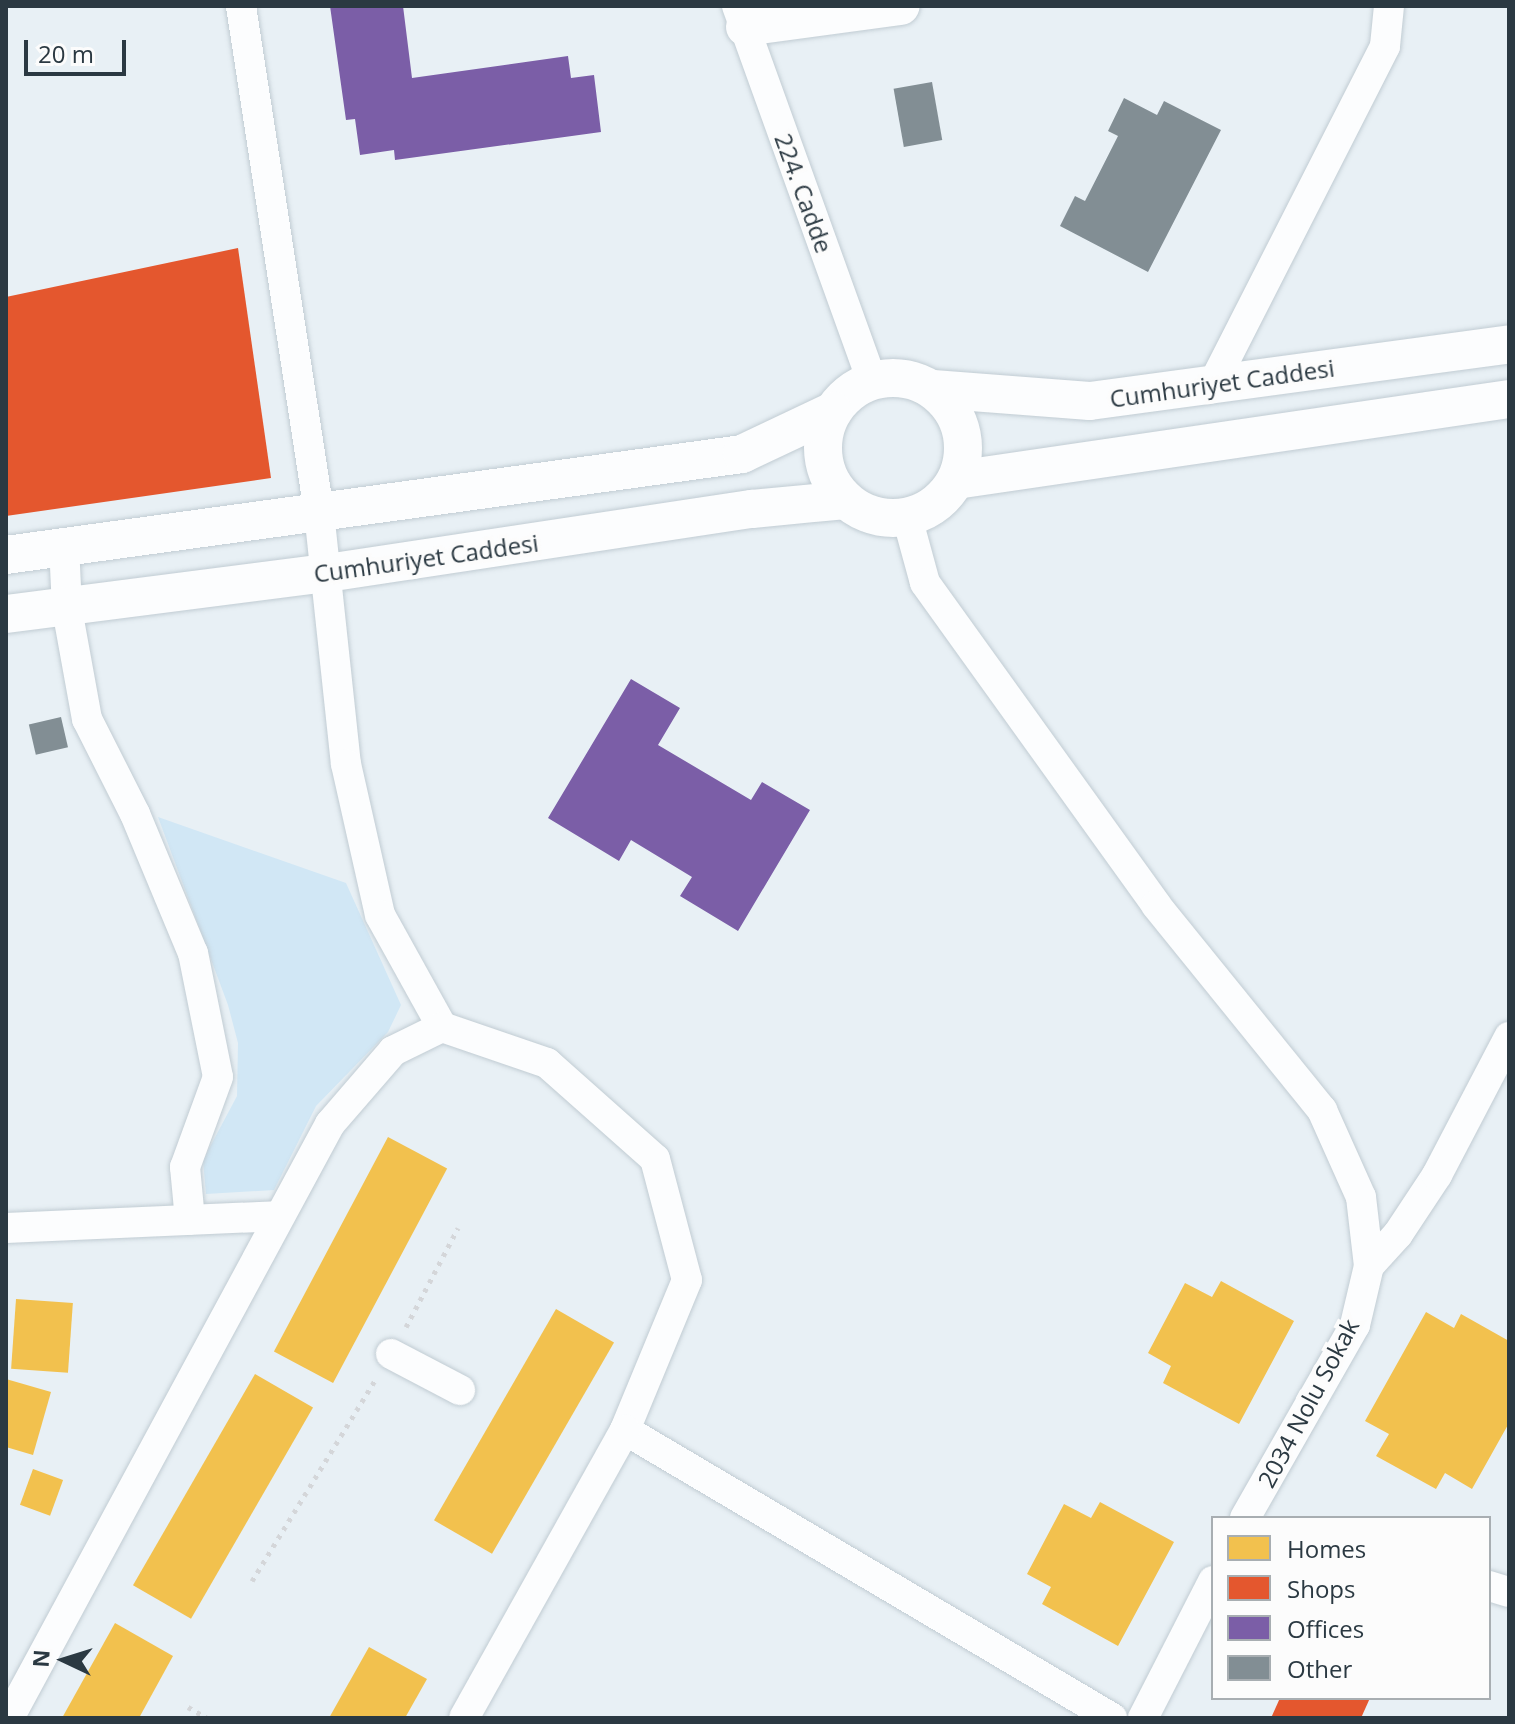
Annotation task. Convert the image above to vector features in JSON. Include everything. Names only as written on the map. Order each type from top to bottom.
[{"type":"street","points":[[241,6],[319,512],[346,764],[380,915],[442,1027],[547,1063],[655,1159],[687,1280],[625,1430],[464,1718]]},
{"type":"street","points":[[741,17],[901,6]]},
{"type":"street","points":[[1212,386],[1385,46],[1389,6]]},
{"type":"street","name":"224. Cadde","points":[[741,17],[872,380]]},
{"type":"street","name":"Cumhuriyet Caddesi","points":[[933,389],[1090,401],[1509,344]]},
{"type":"street","points":[[6,555],[742,454],[833,411],[857,387],[872,380],[893,377],[914,380],[933,389],[948,403],[959,421],[963,461],[956,480],[944,497],[927,510],[907,517],[886,518],[866,513],[846,500],[831,481],[823,458],[824,434],[833,411]]},
{"type":"street","points":[[956,480],[1509,399]]},
{"type":"street","name":"Cumhuriyet Caddesi","points":[[6,614],[67,609],[327,573],[752,509],[846,500]]},
{"type":"street","points":[[907,517],[925,583],[1156,905],[1322,1110],[1361,1197],[1369,1266]]},
{"type":"street","points":[[64,545],[67,609],[87,719],[135,814],[193,953],[218,1077],[185,1167],[190,1220]]},
{"type":"street","points":[[9,1718],[277,1216],[330,1124],[393,1051],[442,1027]]},
{"type":"street","name":"2034 Nolu Sokak","points":[[1248,1516],[1355,1325],[1369,1266],[1398,1234],[1437,1175],[1509,1037]]},
{"type":"street","points":[[6,1228],[277,1216]]},
{"type":"street","points":[[391,1354],[460,1390]]},
{"type":"street","points":[[625,1430],[1112,1718]]},
{"type":"street","points":[[1143,1718],[1211,1585]]},
{"type":"path","points":[[252,1581],[391,1354],[458,1228]]},
{"type":"path","points":[[188,1707],[207,1718]]},
{"type":"shaded area","points":[[158,817],[346,883],[401,1005],[388,1032],[316,1106],[274,1190],[206,1194],[203,1160],[237,1096],[238,1043],[228,1005]]},
{"type":"building: Homes","points":[[388,1137],[447,1168],[333,1383],[274,1352]]},
{"type":"building: Homes","points":[[1221,1281],[1294,1321],[1239,1424],[1163,1383],[1171,1366],[1148,1353],[1185,1283],[1212,1297]]},
{"type":"building: Homes","points":[[16,1299],[73,1303],[68,1373],[11,1369]]},
{"type":"building: Homes","points":[[556,1309],[614,1342],[492,1554],[434,1520]]},
{"type":"building: Homes","points":[[1426,1312],[1454,1328],[1461,1314],[1509,1341],[1509,1423],[1472,1489],[1445,1473],[1436,1489],[1376,1456],[1389,1434],[1365,1421]]},
{"type":"building: Homes","points":[[255,1374],[313,1408],[191,1619],[133,1585]]},
{"type":"building: Homes","points":[[6,1379],[51,1392],[33,1455],[6,1447]]},
{"type":"building: Homes","points":[[33,1469],[63,1480],[50,1516],[20,1505]]},
{"type":"building: Homes","points":[[1100,1502],[1174,1542],[1118,1646],[1042,1604],[1051,1587],[1027,1574],[1064,1504],[1091,1518]]},
{"type":"building: Homes","points":[[115,1623],[173,1656],[139,1718],[62,1718]]},
{"type":"building: Homes","points":[[369,1647],[427,1679],[405,1718],[329,1718]]},
{"type":"building: Shops","points":[[238,248],[271,478],[6,516],[6,297]]},
{"type":"building: Shops","points":[[1279,1700],[1369,1700],[1361,1718],[1271,1718]]},
{"type":"building: Offices","points":[[330,6],[403,6],[412,78],[568,56],[571,78],[594,75],[601,132],[395,160],[394,150],[360,155],[355,119],[346,120]]},
{"type":"building: Offices","points":[[631,679],[680,708],[658,745],[751,800],[762,782],[810,810],[738,931],[680,896],[692,877],[631,840],[619,861],[548,818]]},
{"type":"building: Other","points":[[932,82],[942,140],[904,147],[894,89]]},
{"type":"building: Other","points":[[1124,98],[1157,115],[1164,101],[1221,130],[1148,272],[1060,226],[1075,196],[1085,201],[1118,136],[1108,131]]},
{"type":"building: Other","points":[[61,717],[68,747],[36,755],[29,724]]}]
